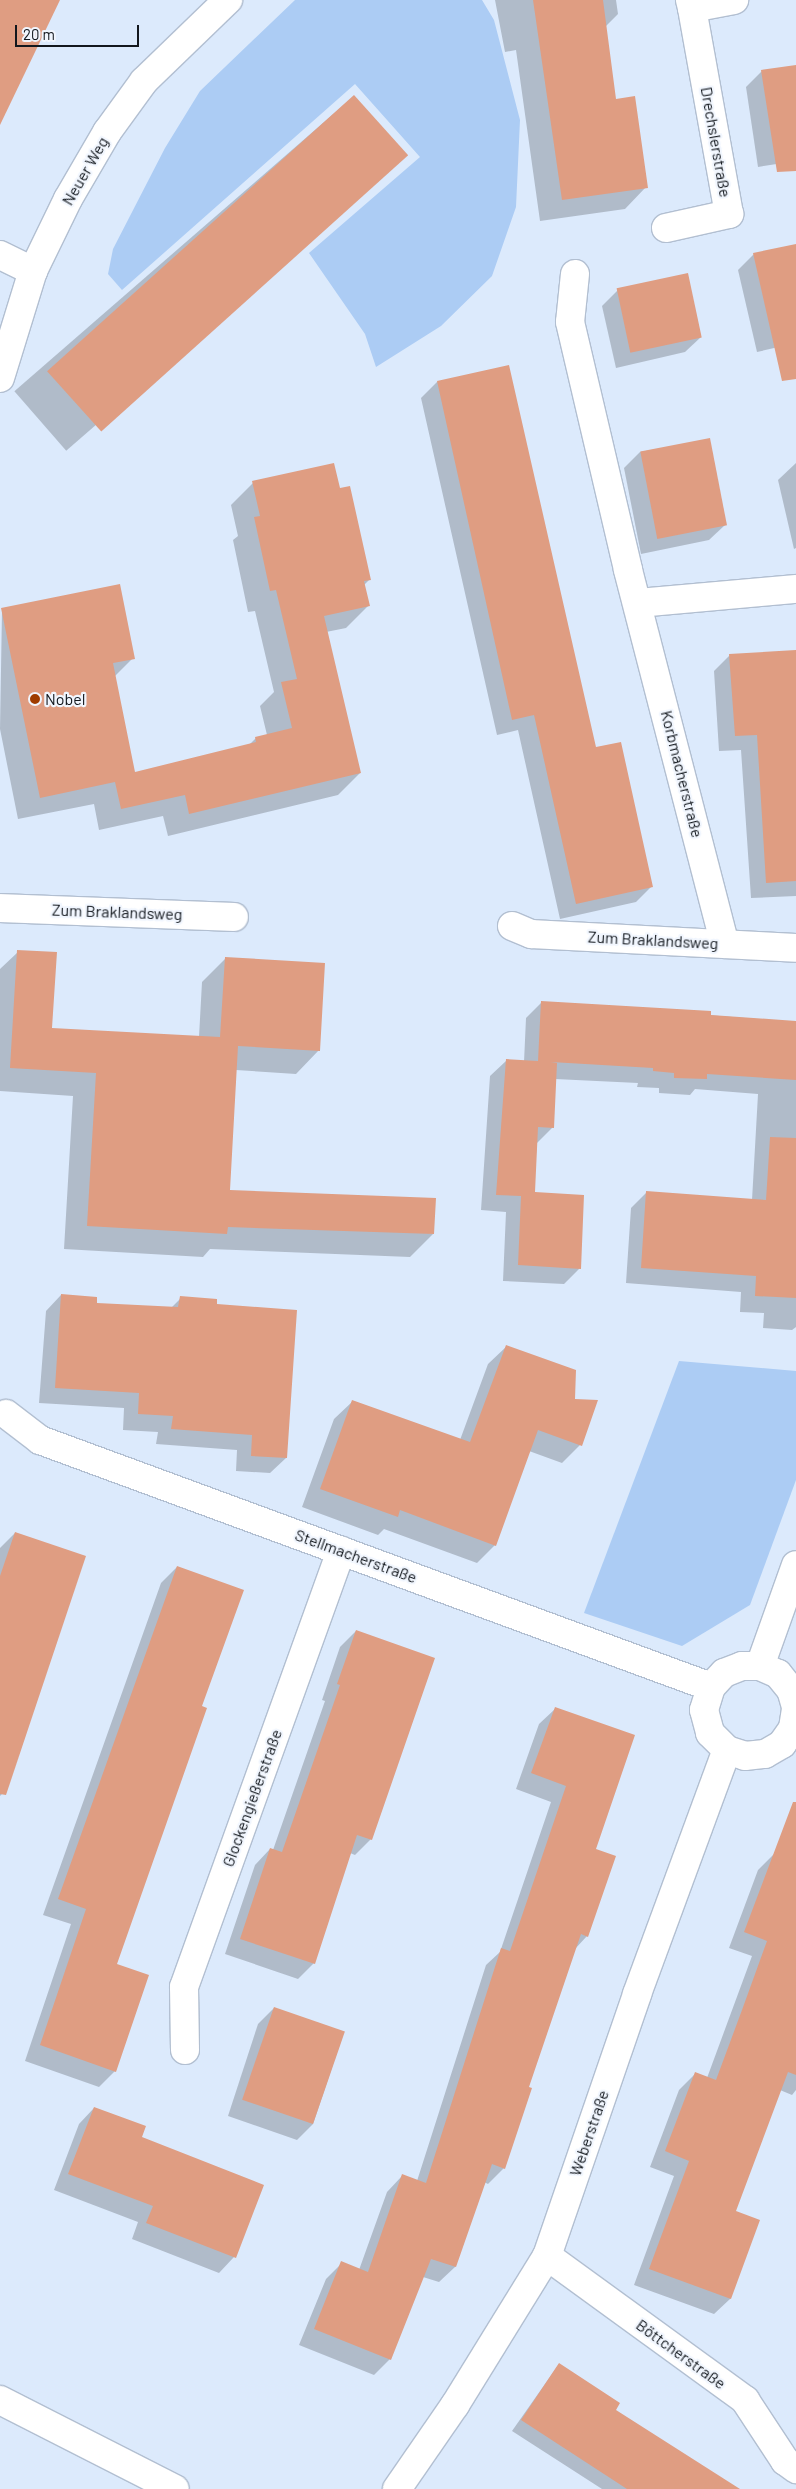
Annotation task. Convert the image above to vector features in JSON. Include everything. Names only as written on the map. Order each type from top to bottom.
[{"type":"street","name":"Neuer Weg","points":[[0,378],[33,271],[68,199],[107,132],[144,81],[228,0]]},
{"type":"street","name":"Drechslerstraße","points":[[666,228],[729,214],[691,4],[734,0]]},
{"type":"street","points":[[0,255],[33,271]]},
{"type":"street","name":"Korbmacherstraße","points":[[575,274],[570,322],[638,603],[725,944]]},
{"type":"street","points":[[638,603],[796,589]]},
{"type":"street","name":"Zum Braklandsweg","points":[[0,908],[234,916]]},
{"type":"street","name":"Zum Braklandsweg","points":[[512,926],[531,934],[796,948]]},
{"type":"street","name":"Stellmacherstraße","points":[[2,1413],[40,1440],[711,1687]]},
{"type":"street","name":"Glockengießerstraße","points":[[185,2050],[184,1987],[340,1550]]},
{"type":"street","points":[[760,1666],[796,1566]]},
{"type":"street","points":[[742,1666],[760,1666],[778,1674],[791,1690],[796,1709],[793,1728],[782,1744],[764,1754],[745,1756],[726,1750],[710,1733],[704,1710],[711,1687],[724,1673],[742,1666]]},
{"type":"street","name":"Weberstraße","points":[[397,2489],[455,2406],[547,2256],[637,1994],[726,1750]]},
{"type":"street","name":"Böttcherstraße","points":[[547,2256],[745,2400],[785,2461],[796,2469]]},
{"type":"street","points":[[0,2400],[176,2489]]},
{"type":"shaded area","points":[[295,0],[482,0],[494,20],[520,120],[516,207],[492,276],[441,326],[376,367],[365,334],[309,253],[420,157],[355,84],[122,290],[108,274],[113,249],[165,148],[200,91]]},
{"type":"shaded area","points":[[679,1361],[796,1371],[796,1480],[750,1605],[682,1646],[584,1613]]},
{"type":"building","points":[[0,0],[60,0],[0,125]]},
{"type":"building","points":[[533,0],[603,0],[616,99],[635,96],[648,188],[562,200]]},
{"type":"building","points":[[796,65],[796,171],[777,172],[761,70]]},
{"type":"building","points":[[354,95],[408,155],[101,432],[47,371]]},
{"type":"building","points":[[796,244],[796,379],[782,381],[753,253]]},
{"type":"building","points":[[688,273],[702,338],[630,353],[617,288]]},
{"type":"building","points":[[509,365],[596,747],[621,742],[653,887],[576,904],[534,715],[512,720],[437,381]]},
{"type":"building","points":[[710,438],[727,525],[657,539],[640,452]]},
{"type":"building","points":[[334,463],[340,488],[350,486],[371,580],[364,581],[370,606],[324,616],[361,773],[189,814],[185,795],[121,809],[115,782],[40,798],[1,608],[120,584],[135,659],[113,663],[135,772],[256,742],[255,737],[292,728],[281,682],[297,679],[276,590],[270,591],[254,517],[260,516],[252,481]]},
{"type":"building","points":[[796,650],[796,881],[766,883],[757,735],[735,736],[729,654]]},
{"type":"building","points":[[17,950],[57,952],[52,1028],[220,1037],[225,957],[325,963],[320,1051],[238,1046],[230,1190],[436,1198],[434,1234],[228,1227],[227,1234],[87,1226],[96,1073],[10,1068]]},
{"type":"building","points":[[541,1001],[711,1011],[711,1015],[796,1021],[796,1080],[707,1074],[707,1079],[674,1078],[674,1073],[653,1071],[653,1068],[551,1062],[557,1063],[554,1128],[538,1127],[535,1192],[584,1195],[581,1269],[518,1265],[521,1196],[496,1195],[506,1059],[538,1061]]},
{"type":"building","points":[[770,1137],[796,1138],[796,1298],[755,1296],[756,1276],[641,1268],[646,1191],[766,1200]]},
{"type":"building","points":[[61,1294],[97,1297],[97,1303],[178,1307],[180,1296],[217,1299],[217,1304],[297,1310],[287,1458],[251,1456],[252,1435],[171,1429],[173,1416],[138,1414],[139,1393],[55,1388]]},
{"type":"building","points":[[506,1345],[576,1370],[575,1399],[598,1400],[582,1446],[538,1430],[496,1546],[400,1510],[398,1517],[320,1489],[352,1400],[470,1442]]},
{"type":"building","points":[[15,1532],[86,1556],[6,1795],[0,1794],[0,1576]]},
{"type":"building","points":[[177,1566],[244,1590],[202,1706],[207,1708],[117,1964],[149,1975],[116,2072],[40,2045],[86,1909],[58,1899]]},
{"type":"building","points":[[356,1630],[435,1658],[372,1840],[357,1835],[315,1964],[240,1939],[270,1848],[282,1852],[340,1685],[337,1684]]},
{"type":"building","points":[[555,1707],[635,1735],[596,1849],[616,1856],[588,1937],[581,1934],[529,2087],[532,2088],[505,2169],[492,2164],[456,2267],[431,2259],[391,2360],[314,2329],[341,2261],[368,2272],[402,2174],[426,2183],[501,1948],[510,1951],[566,1786],[531,1773]]},
{"type":"building","points":[[793,1802],[796,1802],[796,2075],[788,2072],[736,2211],[760,2220],[731,2299],[649,2269],[689,2161],[665,2151],[695,2072],[716,2080],[742,2010],[767,1941],[744,1932]]},
{"type":"building","points":[[274,2007],[345,2031],[313,2124],[242,2100]]},
{"type":"building","points":[[94,2107],[146,2126],[142,2137],[264,2185],[236,2258],[146,2223],[153,2206],[68,2174]]},
{"type":"building","points":[[559,2363],[620,2403],[616,2410],[740,2489],[627,2489],[521,2420]]},
{"type":"place","name":"Nobel","points":[[35,699]]}]
